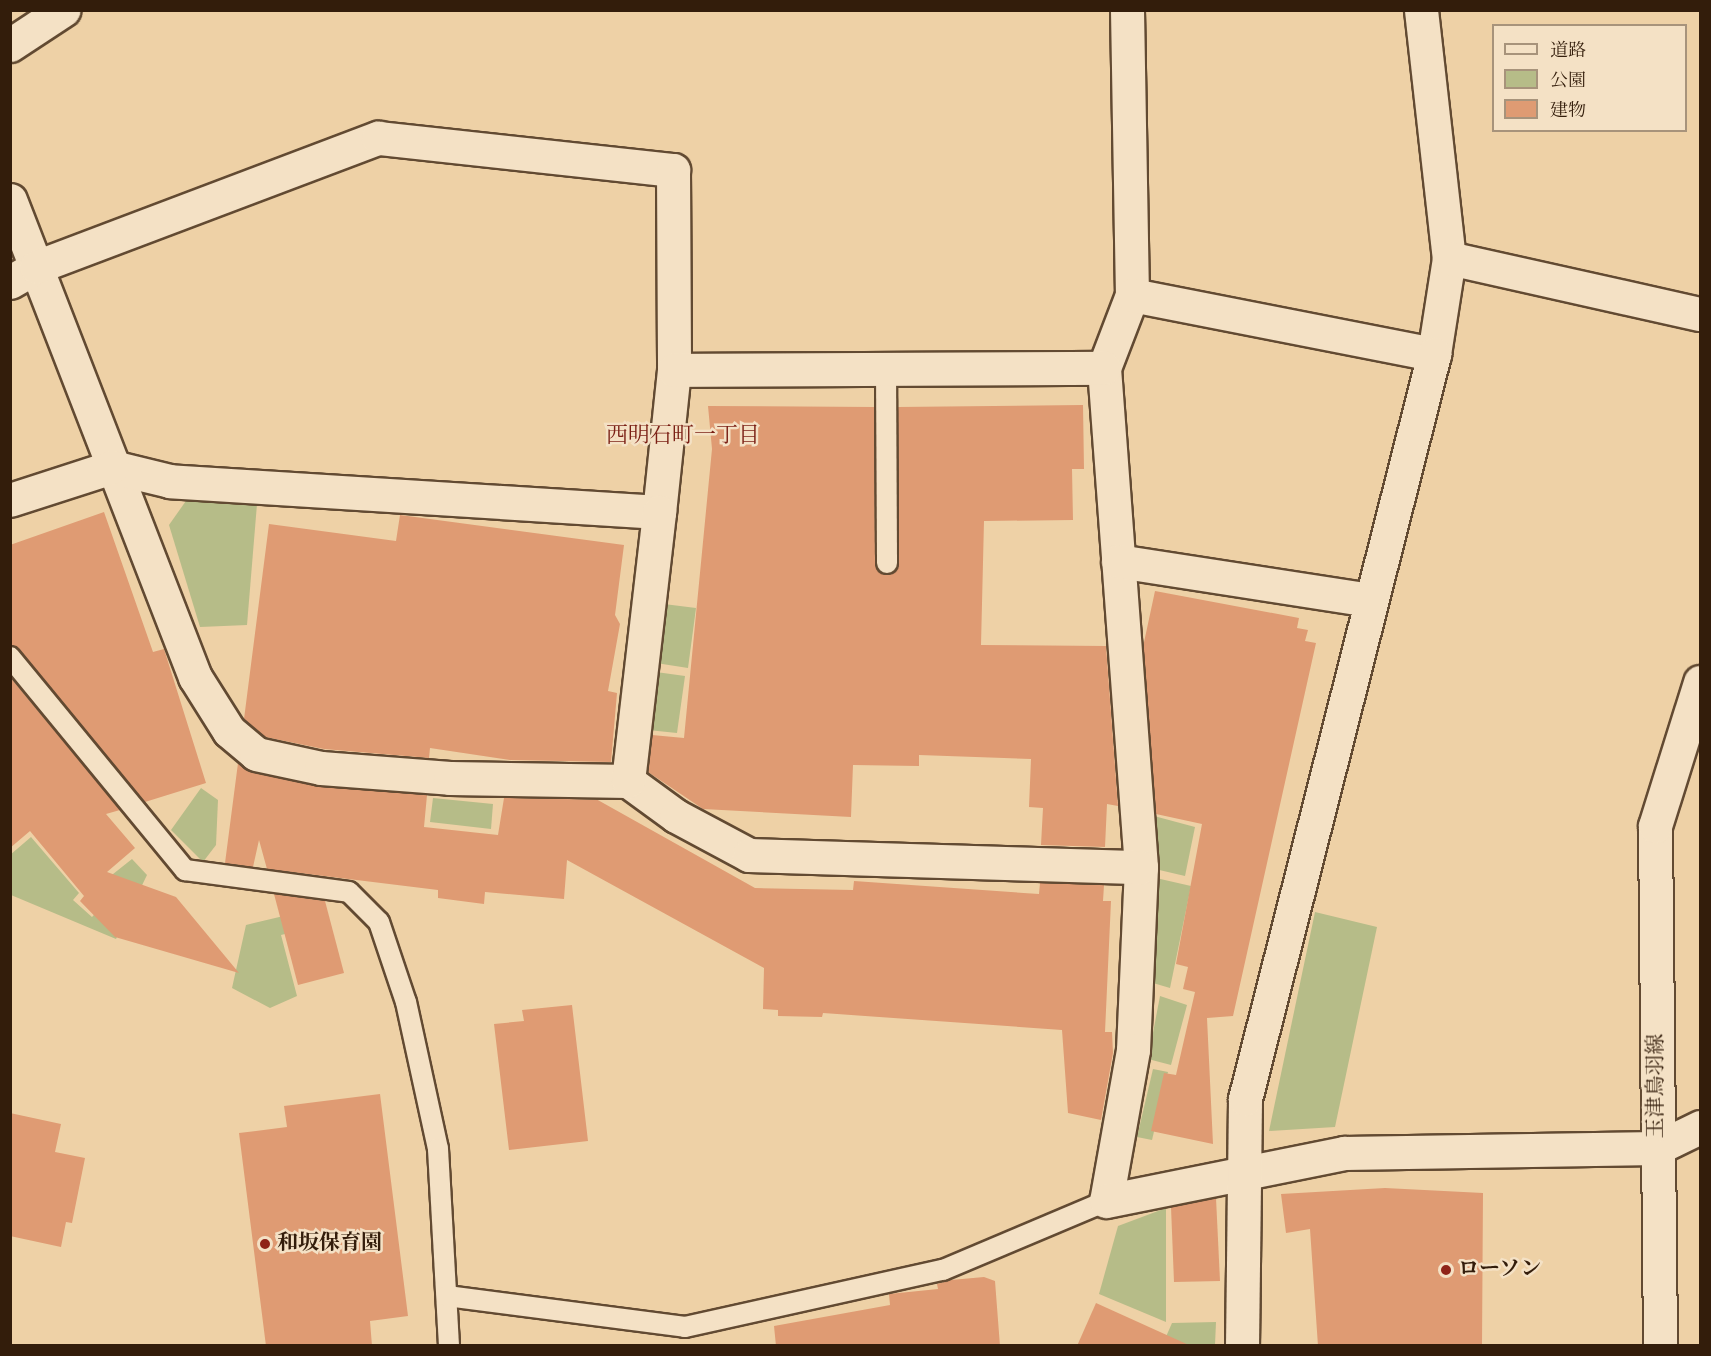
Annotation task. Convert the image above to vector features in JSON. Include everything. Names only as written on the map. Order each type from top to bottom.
[{"type":"street","points":[[10,45],[63,10]]},
{"type":"street","points":[[1127,10],[1132,295],[1104,368],[1141,867],[1133,1050],[1106,1201],[1344,1154],[1657,1148],[1701,1127]]},
{"type":"street","points":[[1242,1346],[1242,1174],[1245,1099],[1369,600],[1434,354],[1449,258],[1421,10]]},
{"type":"street","points":[[23,274],[378,138],[673,170],[674,370],[628,781]]},
{"type":"street","points":[[10,200],[23,274],[112,467],[195,677],[229,731],[256,754],[321,768],[450,778],[628,781],[676,816],[749,855],[1141,867]]},
{"type":"street","points":[[1449,258],[1701,314]]},
{"type":"street","points":[[1132,295],[1434,354]]},
{"type":"street","points":[[674,370],[1104,368]]},
{"type":"street","points":[[10,500],[112,467],[170,481],[659,512]]},
{"type":"street","points":[[1118,561],[1369,600]]},
{"type":"street","name":"玉津鳥羽線","points":[[1660,1346],[1655,826],[1701,682]]},
{"type":"lane","points":[[886,368],[886,563]]},
{"type":"lane","points":[[10,657],[184,870],[350,892],[379,922],[406,1002],[438,1149],[449,1346]]},
{"type":"lane","points":[[447,1296],[685,1327],[943,1270],[1106,1201]]},
{"type":"green space","points":[[188,498],[257,504],[247,625],[200,627],[169,525]]},
{"type":"green space","points":[[664,604],[696,608],[688,668],[656,663]]},
{"type":"green space","points":[[656,672],[685,676],[677,733],[648,730]]},
{"type":"green space","points":[[201,788],[218,800],[216,845],[203,862],[171,830]]},
{"type":"green space","points":[[433,798],[493,804],[491,829],[430,822]]},
{"type":"green space","points":[[1154,816],[1195,827],[1185,876],[1155,869]]},
{"type":"green space","points":[[31,837],[79,893],[73,900],[92,917],[114,894],[103,882],[132,859],[147,875],[116,939],[11,895],[10,855]]},
{"type":"green space","points":[[1156,878],[1191,886],[1170,988],[1153,983]]},
{"type":"green space","points":[[1315,912],[1377,927],[1335,1127],[1269,1131]]},
{"type":"green space","points":[[292,914],[297,931],[281,935],[297,996],[270,1008],[232,988],[246,925]]},
{"type":"green space","points":[[1160,996],[1187,1005],[1171,1065],[1148,1059]]},
{"type":"green space","points":[[1153,1069],[1168,1072],[1152,1140],[1137,1137]]},
{"type":"green space","points":[[1166,1208],[1166,1322],[1099,1294],[1118,1226]]},
{"type":"green space","points":[[1216,1322],[1215,1345],[1162,1346],[1172,1323]]},
{"type":"building","points":[[1083,405],[1084,469],[1072,469],[1073,520],[984,521],[981,645],[1106,646],[1118,806],[1107,804],[1105,847],[1041,845],[1043,808],[1029,807],[1031,759],[919,755],[919,766],[853,765],[851,817],[703,809],[648,772],[652,735],[684,738],[712,449],[708,406],[874,407],[875,563],[888,575],[899,563],[898,407]]},
{"type":"building","points":[[104,512],[153,652],[164,649],[206,783],[145,802],[10,645],[10,545]]},
{"type":"building","points":[[400,515],[624,545],[615,615],[620,624],[608,691],[617,693],[611,762],[510,760],[430,748],[429,758],[324,749],[265,737],[244,719],[269,524],[396,541]]},
{"type":"building","points":[[1155,591],[1299,618],[1297,628],[1308,630],[1305,641],[1316,643],[1233,1016],[1207,1018],[1213,1144],[1151,1131],[1164,1073],[1176,1075],[1195,992],[1183,989],[1188,967],[1176,964],[1202,824],[1156,814],[1143,647]]},
{"type":"building","points":[[10,677],[120,810],[106,814],[135,848],[107,872],[176,897],[239,973],[115,937],[80,901],[84,896],[30,831],[10,848]]},
{"type":"building","points":[[238,763],[252,772],[317,786],[427,795],[424,827],[498,835],[504,798],[597,800],[755,888],[853,890],[854,881],[1039,894],[1040,883],[1104,885],[1103,901],[1111,901],[1105,1032],[1112,1032],[1113,1053],[1101,1120],[1068,1113],[1062,1030],[823,1013],[822,1017],[778,1016],[778,1010],[763,1009],[764,968],[567,860],[564,899],[485,892],[484,904],[438,898],[438,890],[267,869],[259,840],[253,867],[225,863]]},
{"type":"building","points":[[274,894],[325,901],[344,973],[298,985]]},
{"type":"building","points":[[572,1005],[588,1141],[509,1150],[494,1024],[524,1021],[522,1010]]},
{"type":"building","points":[[380,1094],[408,1316],[370,1321],[372,1346],[266,1346],[239,1133],[287,1127],[284,1106]]},
{"type":"building","points":[[10,1113],[61,1124],[55,1152],[85,1158],[72,1223],[66,1222],[61,1247],[10,1236]]},
{"type":"building","points":[[1385,1188],[1483,1193],[1482,1346],[1318,1346],[1310,1229],[1286,1233],[1281,1194]]},
{"type":"building","points":[[1216,1198],[1220,1281],[1174,1282],[1171,1207]]},
{"type":"building","points":[[984,1277],[995,1281],[1000,1346],[776,1346],[774,1326],[890,1305],[889,1294],[938,1289],[937,1284],[951,1280]]},
{"type":"building","points":[[1096,1303],[1191,1346],[1077,1346]]},
{"type":"place","name":"和坂保育園","points":[[265,1244]]},
{"type":"place","name":"ローソン","points":[[1446,1270]]},
{"type":"district","name":"西明石町一丁目","points":[[683,437]]}]
